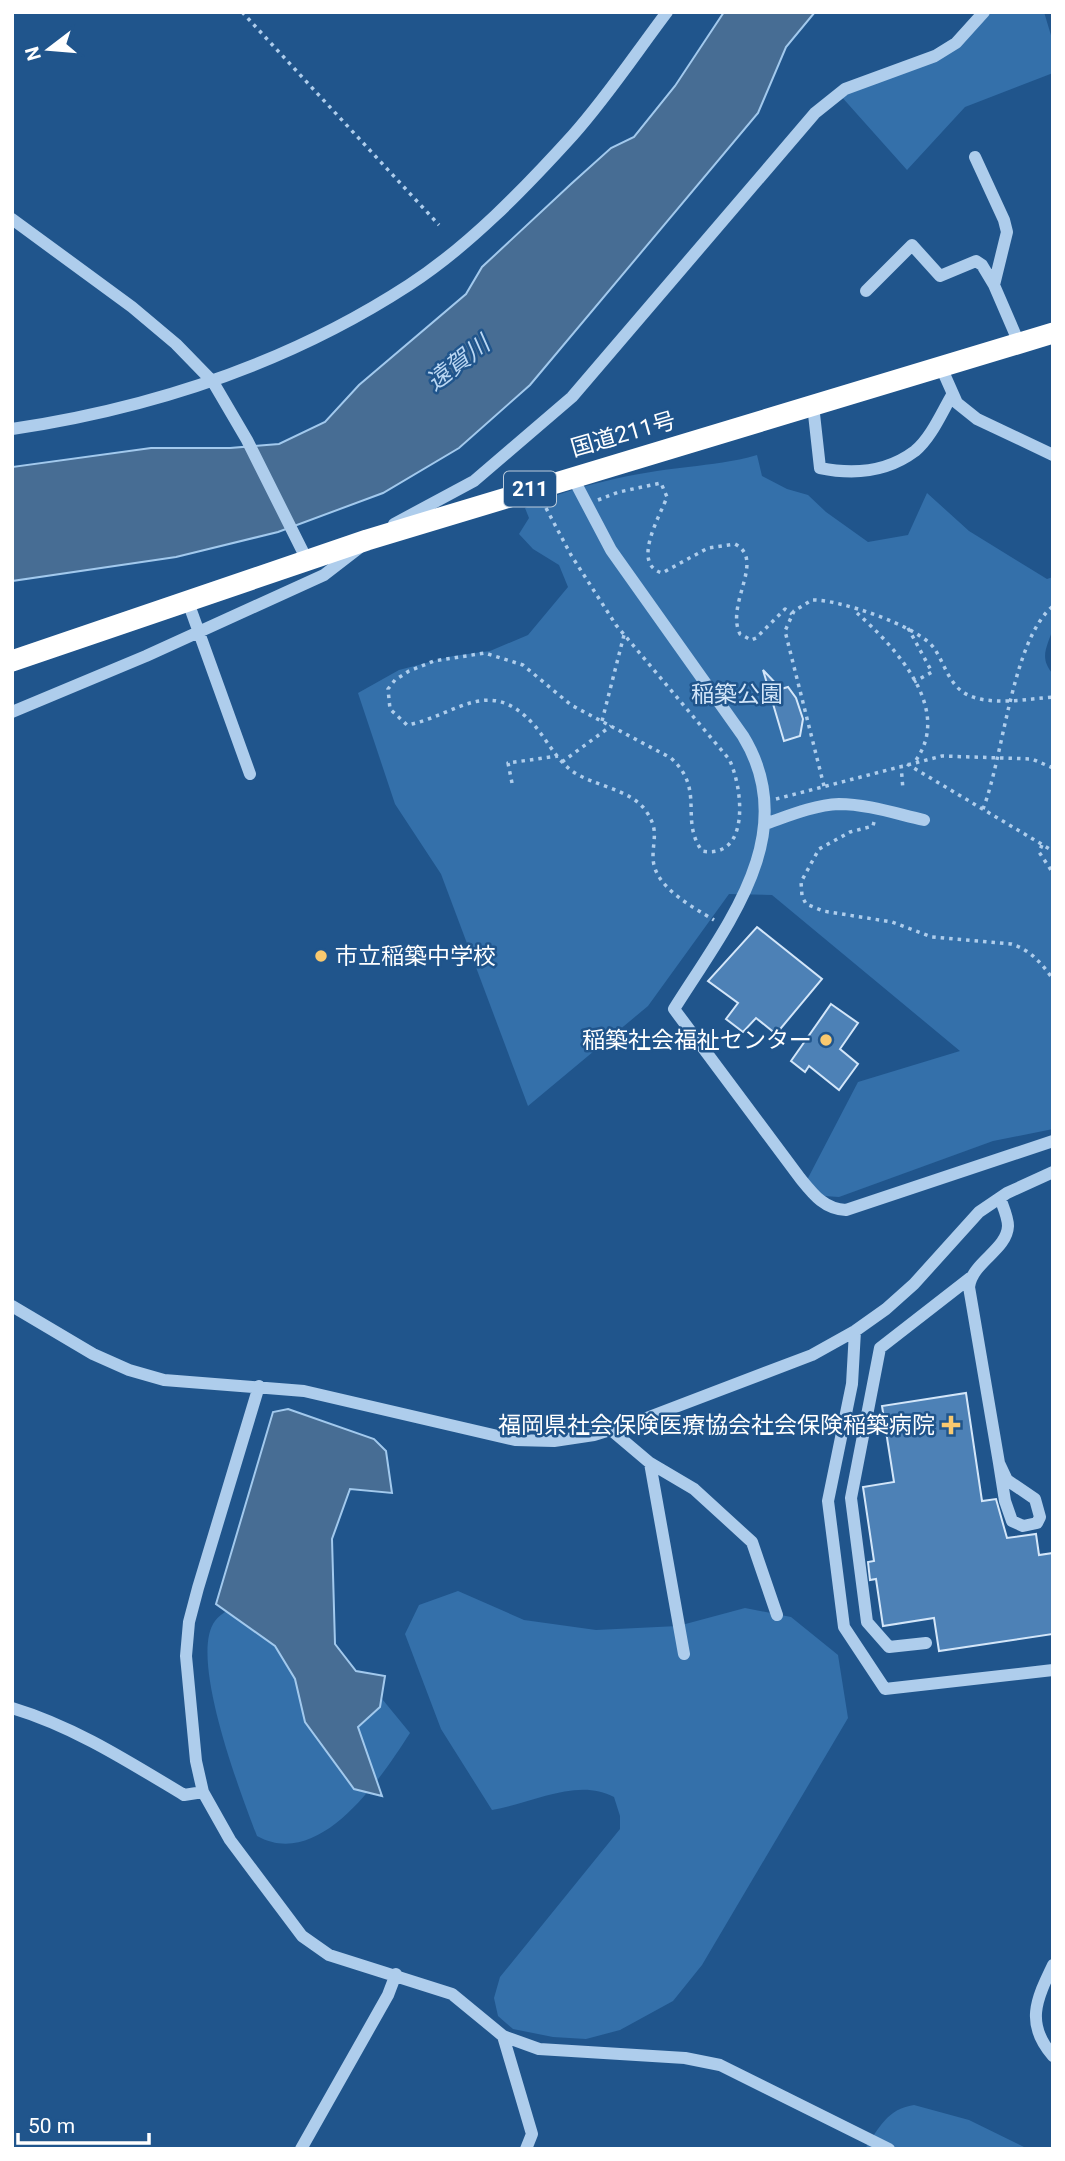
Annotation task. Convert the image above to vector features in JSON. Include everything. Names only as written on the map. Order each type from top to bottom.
[{"type":"highway","name":"国道211号","points":[[12,661],[191,611],[304,554],[367,540],[1053,333]]},
{"type":"street","points":[[12,429],[108,413],[213,382],[328,334],[411,284],[467,239],[526,185],[575,133],[667,12]]},
{"type":"street","points":[[12,712],[146,656],[324,575],[367,540],[474,481],[572,397],[815,113],[845,89],[935,56],[956,43],[984,12]]},
{"type":"street","points":[[975,157],[1007,232],[994,285]]},
{"type":"street","points":[[12,219],[132,307],[176,344],[213,382],[247,440],[304,554]]},
{"type":"street","points":[[866,291],[912,245],[940,276],[976,261],[982,265],[994,285],[1019,343]]},
{"type":"street","points":[[941,367],[952,395],[977,419],[1053,455]]},
{"type":"street","points":[[813,405],[820,468],[846,474],[872,471],[917,450],[952,395]]},
{"type":"street","points":[[572,476],[617,559],[756,757],[766,801],[765,824],[758,858],[726,927],[674,1009],[818,1199],[834,1210],[846,1210],[1053,1141]]},
{"type":"street","points":[[191,611],[250,774]]},
{"type":"street","points":[[765,824],[818,807],[838,804],[924,820]]},
{"type":"street","points":[[12,1307],[93,1354],[129,1370],[164,1380],[304,1391],[515,1440],[554,1441],[611,1430],[768,1374],[855,1331],[914,1284],[955,1235],[979,1212],[1000,1198],[1053,1172]]},
{"type":"street","points":[[926,1643],[889,1647],[867,1622],[851,1498],[880,1348],[970,1279],[1007,1232],[1008,1223],[1000,1198]]},
{"type":"street","points":[[970,1279],[969,1287],[1005,1501],[1012,1521],[1023,1525],[1037,1523],[1040,1517],[1035,1499],[1007,1480],[999,1463]]},
{"type":"street","points":[[855,1331],[852,1384],[828,1501],[844,1627],[885,1689],[1053,1670]]},
{"type":"street","points":[[259,1387],[189,1622],[186,1656],[189,1698],[203,1792],[230,1840],[302,1936],[329,1955],[396,1974],[452,1994],[503,2036],[538,2049],[685,2058],[720,2065],[889,2149]]},
{"type":"street","points":[[611,1430],[650,1463],[694,1489],[752,1542],[777,1615]]},
{"type":"street","points":[[650,1463],[684,1654]]},
{"type":"street","points":[[12,1708],[45,1718],[103,1747],[184,1795],[203,1792]]},
{"type":"street","points":[[1053,1965],[1039,1994],[1035,2017],[1039,2038],[1053,2056]]},
{"type":"street","points":[[301,2149],[388,1995],[396,1974]]},
{"type":"street","points":[[503,2036],[532,2134],[526,2149]]},
{"type":"path","points":[[242,12],[439,225]]},
{"type":"path","points":[[587,505],[619,492],[661,483],[667,497],[647,554],[652,567],[662,573],[708,548],[735,544],[746,553],[749,563],[735,610],[740,635],[751,640],[756,638],[785,610],[792,614]]},
{"type":"path","points":[[546,509],[589,584],[625,635],[729,759],[738,776],[740,793],[735,837],[728,848],[714,853],[702,851],[695,842],[690,786],[685,771],[671,758],[571,705],[523,665],[485,653],[434,661],[395,680],[388,689],[390,709],[407,725],[420,723],[448,709],[483,700],[500,701],[519,710],[562,762],[573,771],[630,798],[644,808],[653,823],[656,871],[667,887],[726,927]]},
{"type":"path","points":[[824,786],[785,639],[786,622],[792,614],[812,600],[907,626],[934,648],[960,690],[980,698],[1013,700],[1053,697]]},
{"type":"path","points":[[983,810],[1030,634],[1053,606]]},
{"type":"path","points":[[854,610],[890,643],[914,682],[929,716],[926,740],[915,761]]},
{"type":"path","points":[[907,626],[932,672],[914,682]]},
{"type":"path","points":[[602,721],[625,635]]},
{"type":"path","points":[[562,762],[612,726]]},
{"type":"path","points":[[512,783],[508,764],[558,756]]},
{"type":"path","points":[[766,801],[942,756],[1032,758],[1053,768]]},
{"type":"path","points":[[907,764],[1053,851]]},
{"type":"path","points":[[901,765],[903,790]]},
{"type":"path","points":[[876,809],[873,826],[850,832],[819,849],[811,859],[800,888],[806,904],[813,909],[892,922],[932,937],[1011,944],[1023,948],[1037,958],[1053,979]]},
{"type":"path","points":[[1042,845],[1039,852],[1053,873]]},
{"type":"green space","points":[[984,12],[1044,12],[1053,42],[1053,73],[965,107],[907,170],[840,95],[956,43]]},
{"type":"green space","name":"稲築公園","points":[[757,455],[762,476],[787,489],[808,495],[826,512],[868,542],[908,535],[927,493],[969,531],[1047,579],[1053,577],[1054,622],[1045,657],[1053,674],[1053,1129],[993,1141],[839,1197],[824,1196],[807,1180],[858,1082],[960,1051],[772,895],[729,894],[648,1006],[528,1106],[441,874],[395,804],[358,693],[399,670],[453,656],[490,651],[528,635],[568,587],[559,565],[533,549],[519,534],[529,518],[525,508],[605,481]]},
{"type":"green space","points":[[458,1591],[524,1620],[596,1630],[678,1626],[745,1608],[791,1617],[838,1655],[848,1718],[702,1965],[673,2001],[620,2030],[586,2039],[553,2037],[513,2029],[498,2016],[494,1998],[500,1977],[620,1829],[620,1816],[614,1797],[585,1790],[554,1794],[492,1810],[441,1729],[405,1634],[419,1605]]},
{"type":"green space","points":[[241,1601],[378,1694],[410,1733],[365,1795],[325,1831],[303,1841],[280,1843],[257,1836],[220,1726],[212,1694],[208,1639],[215,1621]]},
{"type":"green space","points":[[914,2105],[969,2120],[1028,2149],[865,2149],[890,2115]]},
{"type":"water","name":"遠賀川","points":[[724,12],[815,12],[786,47],[758,113],[530,385],[459,448],[383,493],[278,532],[176,557],[12,581],[12,467],[151,448],[230,448],[279,444],[325,422],[359,385],[466,294],[482,267],[571,184],[611,148],[634,137],[675,86]]},
{"type":"water","points":[[288,1409],[374,1439],[386,1451],[392,1493],[350,1489],[332,1539],[335,1644],[356,1671],[385,1676],[380,1707],[358,1727],[382,1796],[354,1789],[305,1722],[295,1679],[275,1646],[216,1604],[273,1412]]},
{"type":"building","points":[[763,670],[781,689],[788,687],[796,698],[803,719],[800,736],[784,741]]},
{"type":"building","points":[[757,927],[822,979],[776,1034],[756,1018],[743,1032],[726,1019],[738,1003],[708,981]]},
{"type":"building","name":"稲築社会福祉センター","points":[[831,1004],[858,1023],[840,1049],[858,1064],[839,1090],[809,1066],[805,1072],[791,1061]]},
{"type":"building","points":[[966,1393],[982,1501],[996,1499],[1007,1538],[1036,1534],[1039,1555],[1053,1553],[1053,1634],[939,1651],[934,1618],[883,1626],[876,1579],[870,1580],[868,1562],[874,1561],[863,1487],[894,1482],[882,1406]]},
{"type":"place","name":"市立稲築中学校","points":[[321,956]]},
{"type":"place","name":"稲築社会福祉センター","points":[[826,1040]]},
{"type":"place","name":"福岡県社会保険医療協会社会保険稲築病院","points":[[951,1425]]}]
